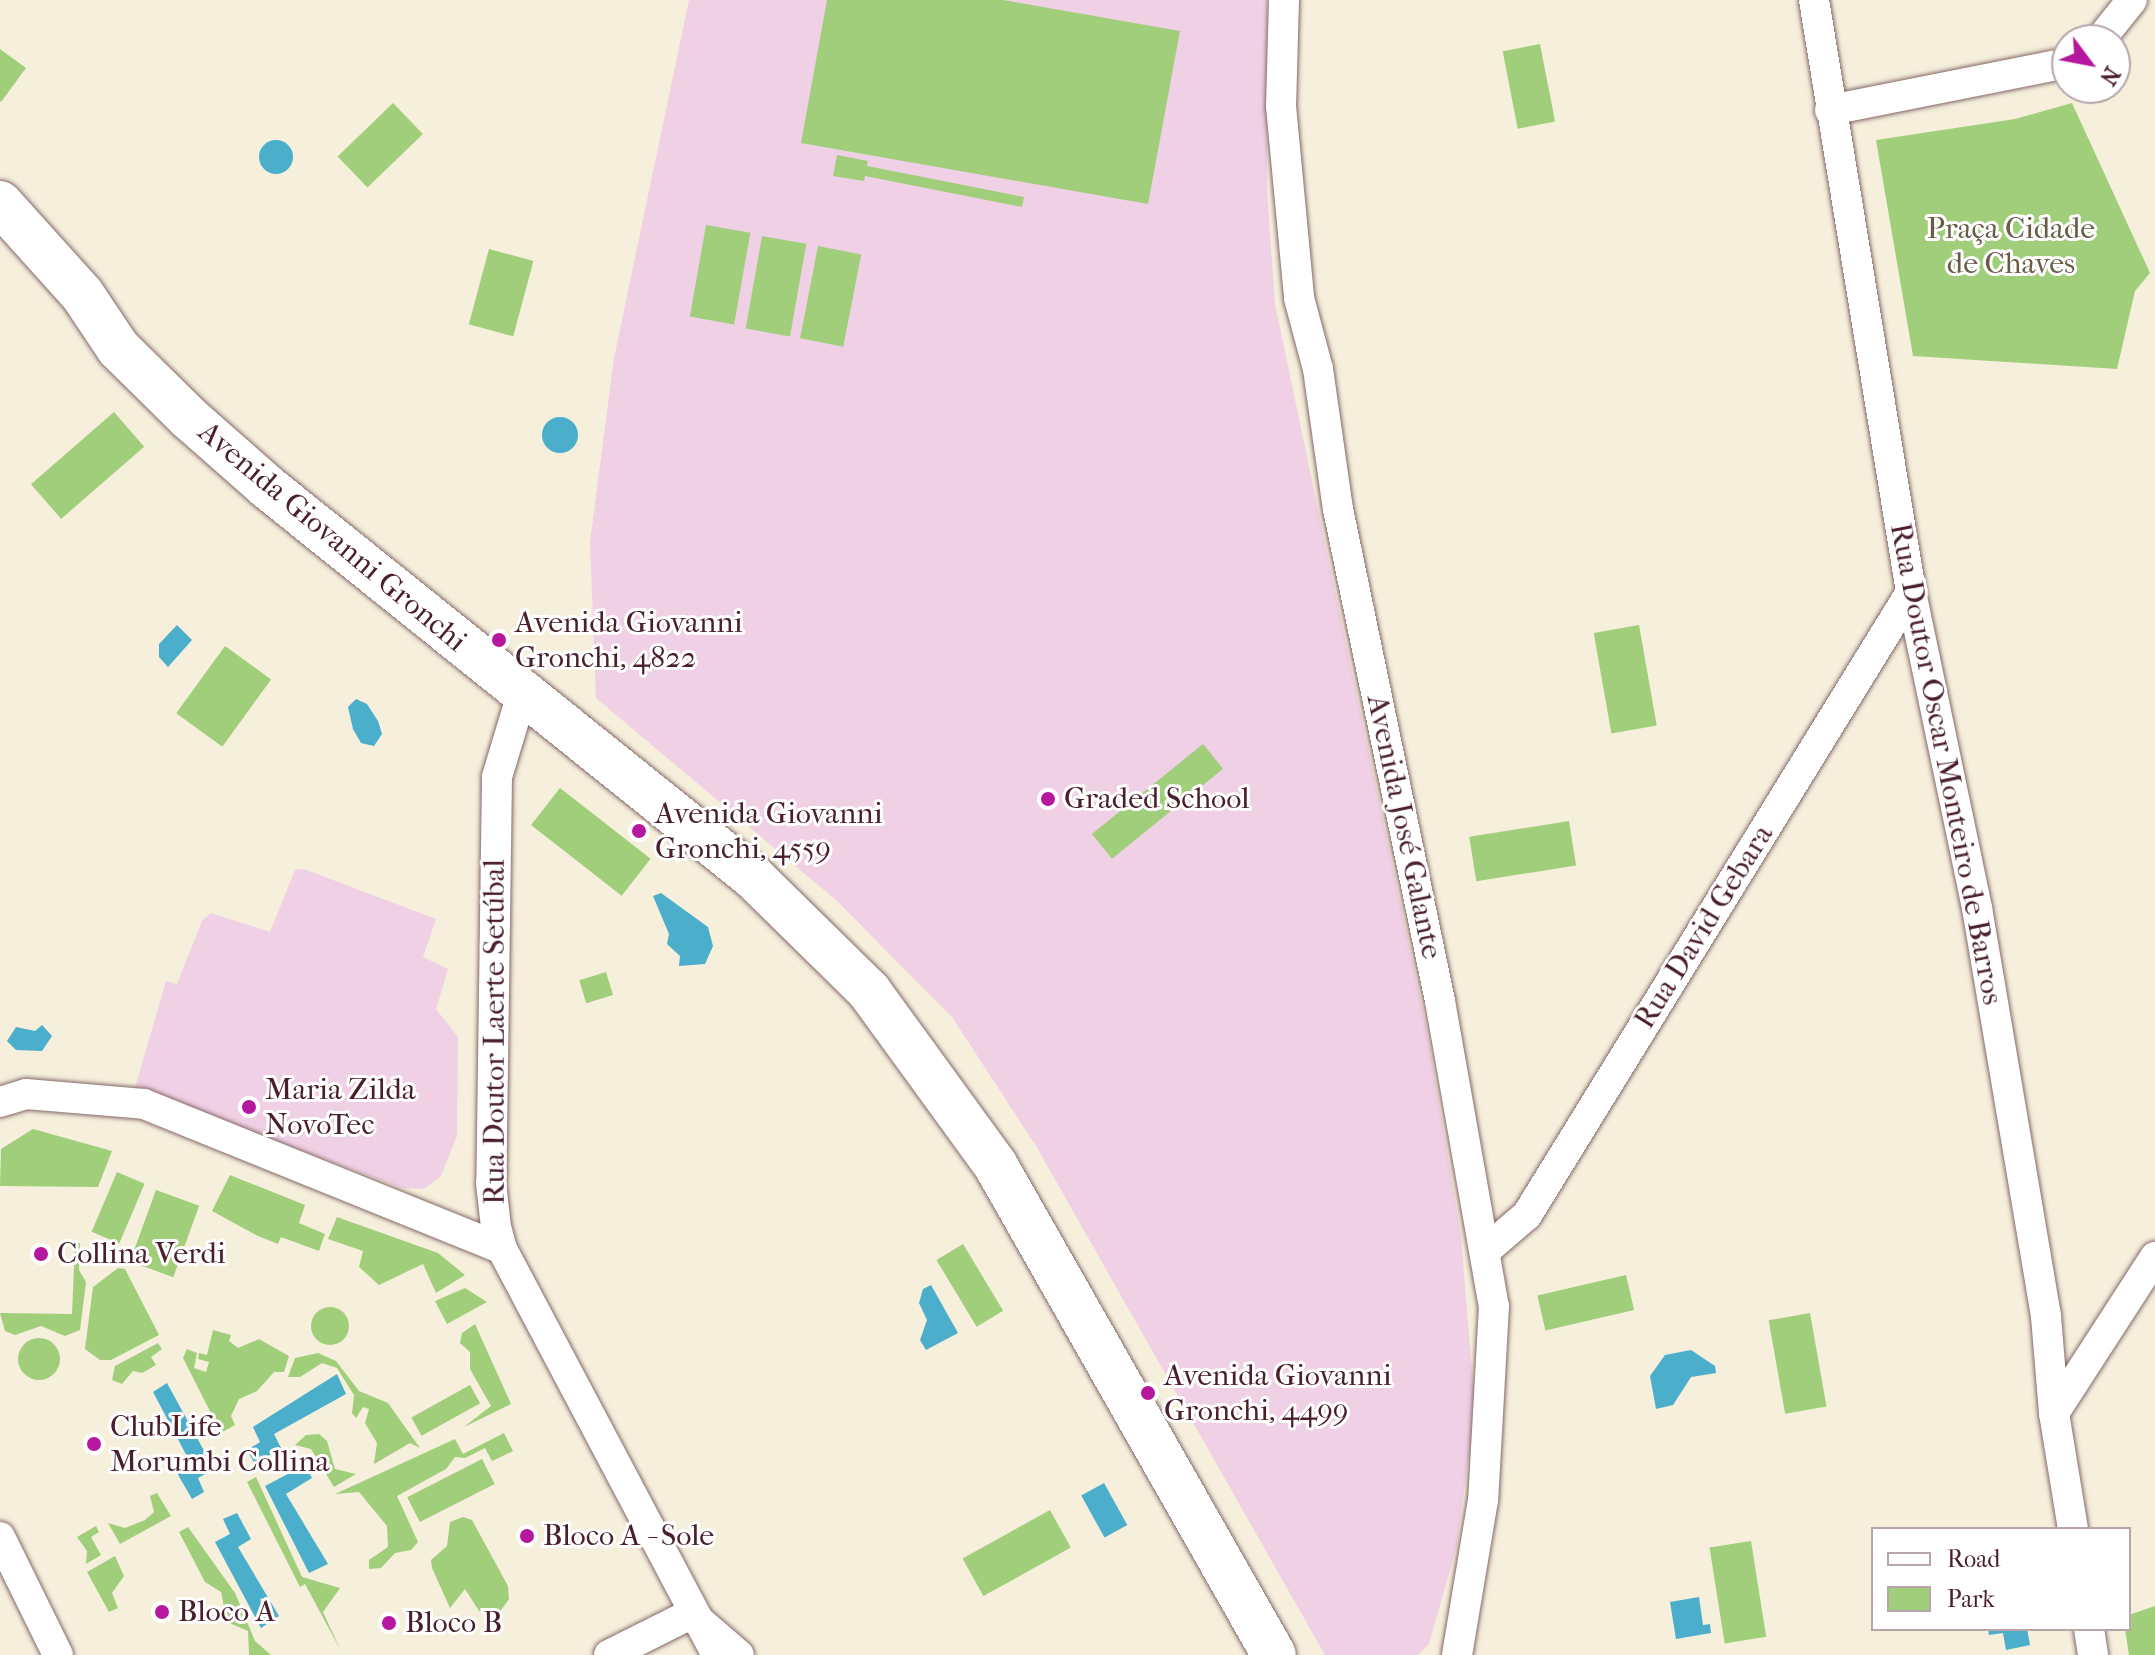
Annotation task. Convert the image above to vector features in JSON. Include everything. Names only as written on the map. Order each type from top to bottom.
[{"type":"main road","name":"Avenida Giovanni Gronchi","points":[[0,203],[82,294],[118,348],[189,418],[522,694],[753,877],[869,991],[996,1166],[1274,1655]]},
{"type":"street","name":"Avenida José Galante","points":[[1284,0],[1281,106],[1299,298],[1318,369],[1338,509],[1440,1001],[1485,1251],[1495,1340],[1483,1500],[1457,1655]]},
{"type":"street","name":"Rua Doutor Oscar Monteiro de Barros","points":[[1814,0],[1911,592],[1977,908],[2046,1316],[2054,1413],[2073,1527]]},
{"type":"street","points":[[2113,24],[2132,0]]},
{"type":"street","points":[[1830,110],[2051,66]]},
{"type":"street","name":"Rua David Gebara","points":[[1485,1251],[1527,1215],[1911,592]]},
{"type":"street","name":"Rua Doutor Laerte Setúbal","points":[[522,694],[497,777],[491,1183],[502,1249],[717,1655]]},
{"type":"street","points":[[0,1102],[26,1094],[144,1104],[502,1249]]},
{"type":"street","points":[[2054,1413],[2155,1257]]},
{"type":"street","points":[[0,1537],[58,1655]]},
{"type":"street","points":[[609,1655],[668,1622],[697,1619],[739,1655]]},
{"type":"street","points":[[2089,1631],[2093,1655]]},
{"type":"shaded area","name":"Graded School","points":[[689,0],[1267,0],[1267,191],[1275,304],[1426,1025],[1461,1236],[1475,1409],[1456,1549],[1429,1644],[1418,1655],[1325,1655],[1036,1146],[952,1017],[836,900],[596,698],[590,542],[614,358]]},
{"type":"shaded area","points":[[304,869],[436,919],[423,957],[448,969],[436,1009],[458,1037],[457,1136],[441,1176],[424,1189],[402,1188],[273,1140],[263,1146],[134,1091],[166,981],[177,984],[202,921],[211,913],[270,932],[295,870]]},
{"type":"green space","points":[[827,0],[1003,0],[1180,31],[1148,204],[801,143]]},
{"type":"green space","points":[[1540,44],[1555,122],[1518,129],[1503,51]]},
{"type":"green space","points":[[0,49],[26,68],[1,102],[0,101]]},
{"type":"green space","points":[[393,103],[423,134],[367,187],[338,156]]},
{"type":"green space","name":"Praça Cidade de Chaves","points":[[2072,104],[2150,273],[2135,291],[2117,369],[1913,356],[1876,140],[2015,119]]},
{"type":"green space","points":[[837,155],[868,161],[867,166],[1024,197],[1022,207],[865,176],[864,181],[833,176]]},
{"type":"green space","points":[[706,225],[750,233],[734,324],[690,317]]},
{"type":"green space","points":[[762,236],[806,244],[790,336],[746,329]]},
{"type":"green space","points":[[818,246],[861,254],[843,347],[800,338]]},
{"type":"green space","points":[[489,249],[533,261],[513,336],[469,324]]},
{"type":"green space","points":[[114,412],[144,447],[61,519],[31,484]]},
{"type":"green space","points":[[1639,625],[1657,725],[1611,733],[1594,633]]},
{"type":"green space","points":[[225,646],[271,680],[222,747],[176,713]]},
{"type":"green space","points":[[1203,744],[1223,769],[1112,859],[1092,834]]},
{"type":"green space","points":[[560,788],[651,859],[622,896],[531,825]]},
{"type":"green space","points":[[1569,821],[1576,865],[1476,881],[1469,837]]},
{"type":"green space","points":[[606,972],[613,995],[586,1003],[579,980]]},
{"type":"green space","points":[[33,1129],[112,1151],[98,1187],[0,1186],[1,1149]]},
{"type":"green space","points":[[117,1172],[145,1184],[119,1244],[92,1232]]},
{"type":"green space","points":[[230,1175],[305,1205],[299,1223],[325,1234],[319,1251],[281,1237],[278,1244],[212,1211]]},
{"type":"green space","points":[[156,1190],[199,1206],[173,1277],[130,1261]]},
{"type":"green space","points":[[337,1217],[438,1253],[465,1275],[436,1293],[423,1264],[379,1285],[359,1267],[363,1251],[328,1239]]},
{"type":"green space","points":[[75,1243],[80,1243],[79,1270],[86,1282],[80,1330],[65,1336],[41,1326],[15,1335],[5,1331],[0,1313],[72,1314]]},
{"type":"green space","points":[[963,1244],[1003,1311],[977,1327],[936,1260]]},
{"type":"green space","points":[[118,1268],[125,1269],[159,1335],[111,1360],[100,1360],[85,1349],[93,1287]]},
{"type":"green space","points":[[1626,1275],[1634,1310],[1545,1331],[1537,1295]]},
{"type":"green space","points":[[465,1288],[487,1302],[447,1324],[435,1301]]},
{"type":"green space","points":[[330,1307],[344,1312],[349,1326],[344,1340],[330,1345],[316,1340],[311,1326],[316,1312]]},
{"type":"green space","points":[[1810,1313],[1826,1407],[1785,1414],[1769,1320]]},
{"type":"green space","points":[[475,1324],[511,1404],[464,1427],[491,1406],[470,1369],[470,1352],[460,1343],[462,1333]]},
{"type":"green space","points":[[213,1330],[231,1335],[229,1341],[238,1348],[259,1339],[289,1356],[284,1372],[274,1372],[257,1391],[239,1399],[231,1416],[235,1425],[221,1433],[183,1358],[187,1349],[197,1353],[194,1368],[206,1372],[209,1362],[198,1359],[199,1353],[207,1355]]},
{"type":"green space","points":[[39,1338],[54,1344],[60,1359],[54,1374],[39,1380],[24,1374],[18,1359],[24,1344]]},
{"type":"green space","points":[[158,1343],[162,1349],[151,1357],[156,1365],[142,1373],[133,1371],[122,1384],[112,1380],[115,1366]]},
{"type":"green space","points":[[318,1353],[336,1361],[359,1391],[388,1403],[420,1448],[410,1443],[374,1464],[377,1443],[365,1423],[369,1409],[363,1407],[356,1418],[352,1413],[354,1395],[337,1368],[322,1363],[300,1377],[288,1377],[295,1358]]},
{"type":"green space","points":[[470,1385],[480,1403],[422,1436],[411,1417]]},
{"type":"green space","points":[[504,1433],[513,1451],[492,1461],[485,1448],[465,1458],[455,1457],[446,1469],[397,1496],[418,1542],[411,1550],[395,1553],[381,1568],[369,1569],[369,1560],[388,1547],[387,1526],[359,1492],[335,1494],[455,1439],[463,1454]]},
{"type":"green space","points":[[319,1434],[327,1441],[335,1469],[356,1474],[334,1487],[311,1449],[295,1445],[306,1435]]},
{"type":"green space","points":[[482,1459],[495,1484],[420,1522],[407,1497]]},
{"type":"green space","points":[[256,1477],[302,1577],[340,1588],[323,1612],[341,1651],[305,1584],[300,1587],[247,1482]]},
{"type":"green space","points":[[157,1493],[171,1516],[120,1544],[108,1523],[125,1528],[145,1520],[154,1512],[150,1496]]},
{"type":"green space","points":[[1050,1510],[1071,1548],[983,1596],[963,1558]]},
{"type":"green space","points":[[463,1517],[472,1520],[508,1586],[509,1599],[499,1613],[479,1611],[465,1589],[450,1608],[432,1568],[431,1560],[447,1546],[450,1522]]},
{"type":"green space","points":[[96,1526],[99,1532],[91,1537],[101,1555],[86,1564],[87,1551],[77,1537]]},
{"type":"green space","points":[[188,1527],[235,1593],[255,1641],[271,1655],[249,1655],[248,1631],[227,1622],[221,1592],[205,1582],[179,1532]]},
{"type":"green space","points":[[1751,1541],[1766,1637],[1725,1643],[1710,1548]]},
{"type":"green space","points":[[115,1556],[124,1576],[112,1593],[118,1608],[109,1612],[87,1572]]},
{"type":"green space","points":[[2155,1606],[2155,1655],[2129,1655],[2125,1631],[2131,1631],[2131,1614]]},
{"type":"water","points":[[276,140],[288,145],[293,157],[288,169],[276,174],[264,169],[259,157],[264,145]]},
{"type":"water","points":[[560,417],[573,422],[578,435],[573,448],[560,453],[547,448],[542,435],[547,422]]},
{"type":"water","points":[[177,625],[192,640],[168,667],[159,657],[159,644]]},
{"type":"water","points":[[356,699],[367,704],[378,721],[382,734],[374,746],[361,743],[353,729],[348,707]]},
{"type":"water","points":[[661,893],[708,927],[713,946],[705,964],[679,966],[680,956],[667,944],[669,934],[653,896]]},
{"type":"water","points":[[42,1025],[52,1036],[42,1051],[16,1050],[7,1041],[16,1027],[35,1031]]},
{"type":"water","points":[[931,1285],[958,1333],[926,1350],[920,1340],[927,1320],[919,1303],[923,1289]]},
{"type":"water","points":[[1691,1350],[1715,1366],[1716,1373],[1691,1377],[1673,1405],[1656,1409],[1650,1376],[1665,1355]]},
{"type":"water","points":[[337,1374],[346,1394],[274,1434],[281,1448],[255,1464],[247,1450],[260,1442],[253,1427]]},
{"type":"water","points":[[167,1383],[214,1469],[198,1478],[204,1492],[192,1499],[177,1473],[191,1464],[153,1392]]},
{"type":"water","points":[[305,1465],[312,1478],[286,1494],[328,1564],[309,1573],[265,1486]]},
{"type":"water","points":[[1104,1483],[1127,1525],[1105,1538],[1081,1496]]},
{"type":"water","points":[[237,1513],[251,1539],[238,1547],[279,1616],[261,1628],[215,1542],[230,1534],[223,1519]]},
{"type":"water","points":[[1699,1597],[1703,1625],[1710,1624],[1711,1633],[1676,1639],[1670,1602]]},
{"type":"water","points":[[1988,1631],[2027,1631],[2030,1645],[2006,1650],[2003,1633],[1989,1635]]},
{"type":"place","name":"Avenida Giovanni Gronchi, 4822","points":[[499,640]]},
{"type":"place","name":"Graded School","points":[[1048,799]]},
{"type":"place","name":"Avenida Giovanni Gronchi, 4559","points":[[639,831]]},
{"type":"place","name":"Maria Zilda NovoTec","points":[[249,1107]]},
{"type":"place","name":"Collina Verdi","points":[[41,1254]]},
{"type":"place","name":"Avenida Giovanni Gronchi, 4499","points":[[1148,1393]]},
{"type":"place","name":"ClubLife Morumbi Collina","points":[[94,1444]]},
{"type":"place","name":"Bloco A - Sole","points":[[527,1536]]},
{"type":"place","name":"Bloco A","points":[[162,1612]]},
{"type":"place","name":"Bloco B","points":[[389,1623]]}]
